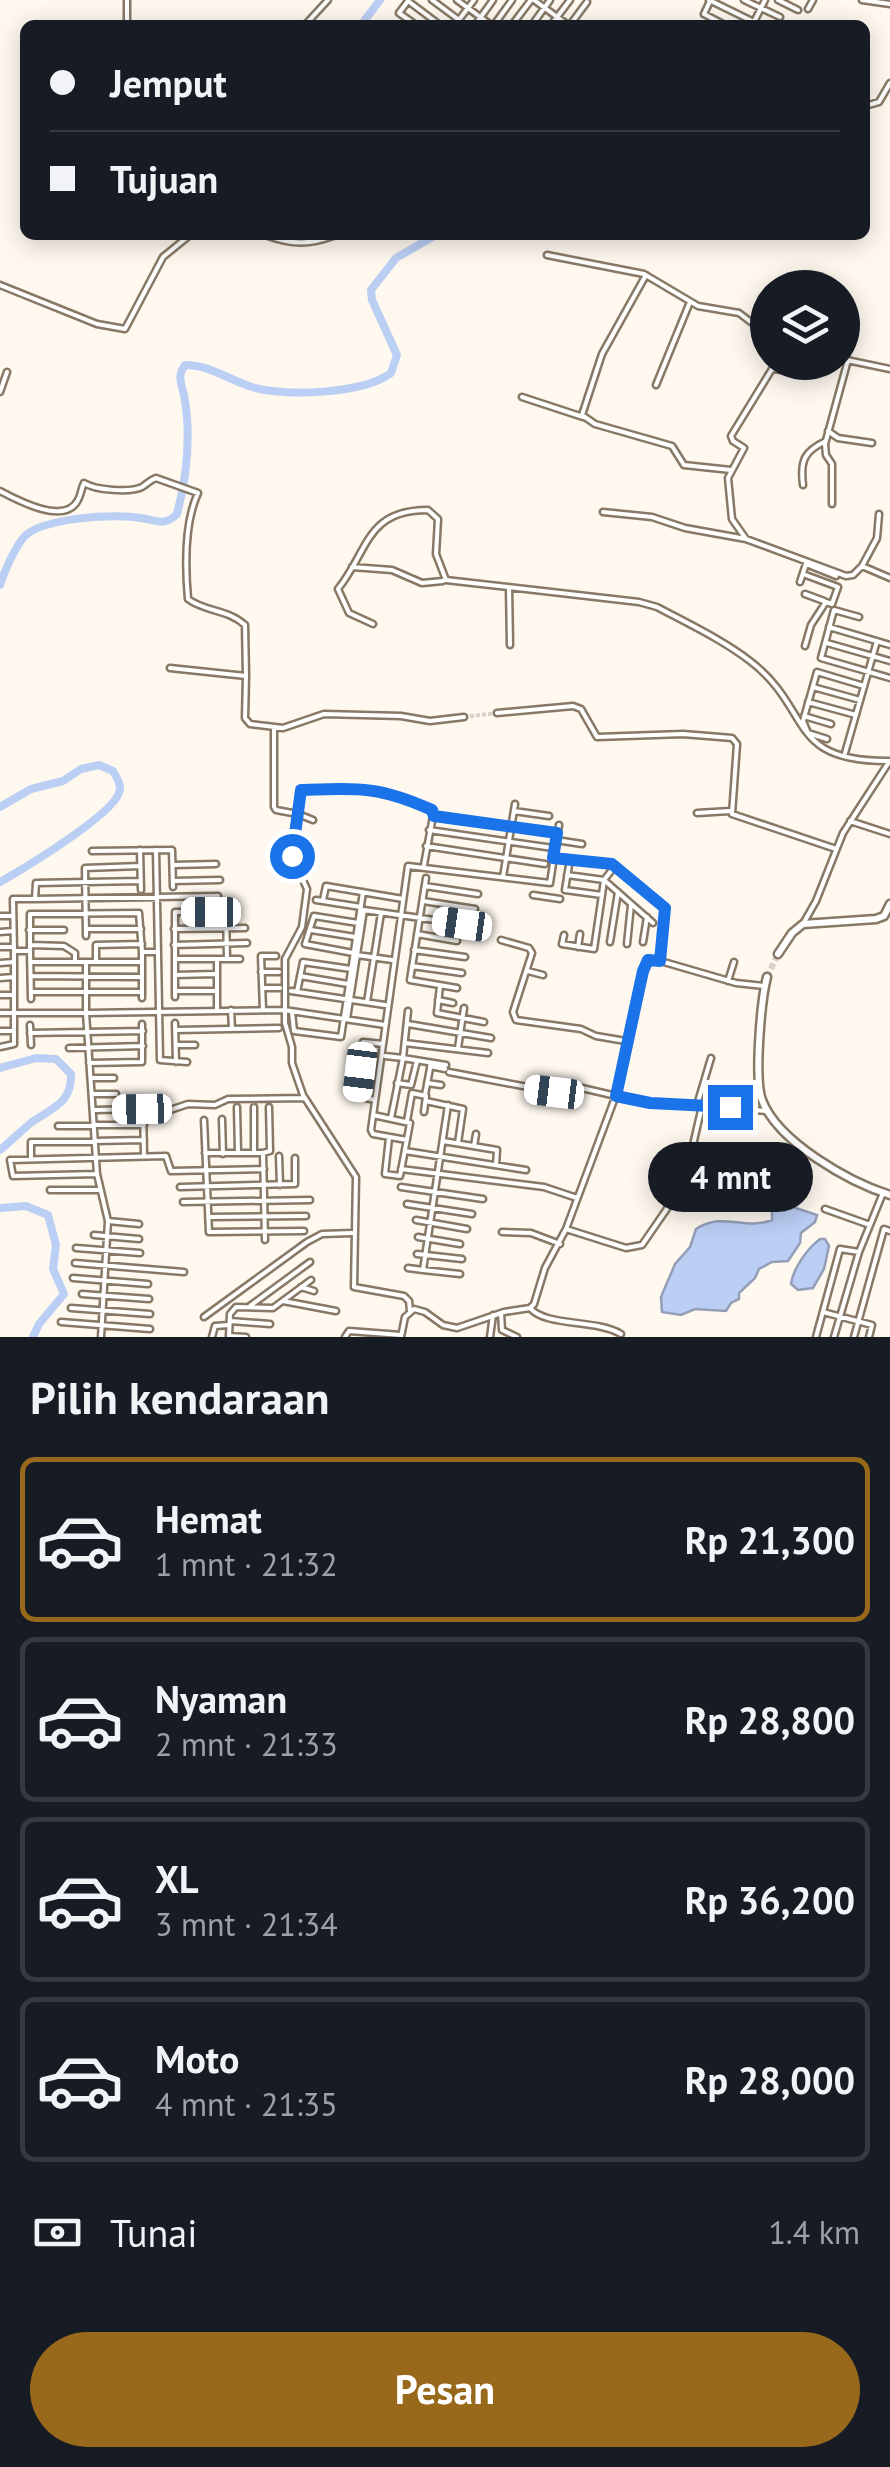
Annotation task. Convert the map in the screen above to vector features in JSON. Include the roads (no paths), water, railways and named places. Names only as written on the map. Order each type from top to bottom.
[{"type":"street","points":[[309,20],[328,0]]},
{"type":"street","points":[[432,0],[454,20]]},
{"type":"street","points":[[457,0],[485,20]]},
{"type":"street","points":[[459,20],[474,0]]},
{"type":"street","points":[[478,20],[493,0]]},
{"type":"street","points":[[497,20],[512,0]]},
{"type":"street","points":[[516,20],[532,0],[562,20]]},
{"type":"street","points":[[536,20],[550,0]]},
{"type":"street","points":[[555,20],[570,0]]},
{"type":"street","points":[[715,20],[704,14],[710,0],[750,20]]},
{"type":"street","points":[[744,0],[780,17]]},
{"type":"street","points":[[755,20],[764,0]]},
{"type":"street","points":[[778,0],[798,10]]},
{"type":"street","points":[[808,9],[812,0]]},
{"type":"street","points":[[862,0],[890,4]]},
{"type":"street","points":[[409,20],[399,12],[408,1],[433,20]]},
{"type":"street","points":[[870,105],[879,102],[890,83]]},
{"type":"street","points":[[0,285],[97,324],[125,330],[164,257],[184,240]]},
{"type":"street","points":[[282,240],[295,244],[322,240]]},
{"type":"street","points":[[547,255],[646,276],[690,302],[739,313],[750,321]]},
{"type":"street","points":[[583,418],[599,361],[646,276]]},
{"type":"street","points":[[656,385],[690,302]]},
{"type":"street","points":[[860,363],[890,369]]},
{"type":"street","points":[[0,392],[7,372]]},
{"type":"street","points":[[746,539],[732,519],[728,478],[744,448],[731,436],[764,380]]},
{"type":"street","points":[[832,504],[832,464],[826,454],[826,441],[840,380]]},
{"type":"street","points":[[522,397],[629,436],[672,446],[684,464],[731,470]]},
{"type":"street","points":[[828,432],[838,438],[872,442]]},
{"type":"street","points":[[802,484],[803,458],[811,448],[826,441]]},
{"type":"street","points":[[0,491],[32,507],[60,510],[77,502],[84,484],[104,490],[140,488],[151,478],[200,495],[191,510],[186,559],[188,599],[225,611],[245,625],[245,721],[274,728],[292,727],[324,714],[401,716],[430,721],[464,716]]},
{"type":"street","points":[[373,624],[349,613],[338,591],[378,524],[399,513],[428,510],[438,519],[436,554],[446,580]]},
{"type":"street","points":[[603,512],[652,517],[685,528],[746,539],[846,576],[862,566],[878,538],[878,514]]},
{"type":"street","points":[[800,582],[806,564],[842,578]]},
{"type":"street","points":[[862,566],[890,578]]},
{"type":"street","points":[[352,567],[392,570],[422,583],[446,580],[657,606],[751,661],[777,689],[806,735],[817,745],[854,759],[889,762],[850,821],[816,902],[778,954]]},
{"type":"street","points":[[803,574],[838,588],[820,658],[890,678]]},
{"type":"street","points":[[509,588],[510,645]]},
{"type":"street","points":[[805,594],[859,617]]},
{"type":"street","points":[[805,646],[811,626],[831,605]]},
{"type":"street","points":[[829,627],[890,645]]},
{"type":"street","points":[[845,753],[877,641]]},
{"type":"street","points":[[825,642],[890,661]]},
{"type":"street","points":[[170,668],[246,676]]},
{"type":"street","points":[[827,739],[808,733],[802,721],[817,672],[864,686]]},
{"type":"street","points":[[812,687],[860,700]]},
{"type":"street","points":[[808,702],[856,715]]},
{"type":"street","points":[[497,713],[573,706],[581,709],[598,737],[683,734],[732,738],[737,744],[730,812]]},
{"type":"street","points":[[804,716],[831,724]]},
{"type":"street","points":[[274,728],[275,809],[313,820]]},
{"type":"street","points":[[410,1311],[406,1298],[354,1287],[356,1176],[305,1098],[292,1063],[284,1010],[284,960],[302,928],[307,889],[292,856],[301,790],[371,788],[432,810],[424,866]]},
{"type":"street","points":[[503,878],[515,807],[549,816]]},
{"type":"street","points":[[697,813],[730,812],[735,817],[836,849]]},
{"type":"street","points":[[434,816],[557,833]]},
{"type":"street","points":[[850,821],[890,834]]},
{"type":"street","points":[[548,898],[558,826]]},
{"type":"street","points":[[429,830],[555,848]]},
{"type":"street","points":[[556,840],[582,844]]},
{"type":"street","points":[[426,846],[545,864]]},
{"type":"street","points":[[140,850],[141,890]]},
{"type":"street","points":[[156,850],[160,1060],[187,1062]]},
{"type":"street","points":[[92,851],[172,850],[173,884],[220,880]]},
{"type":"street","points":[[553,858],[614,866],[665,908],[657,960]]},
{"type":"street","points":[[570,859],[565,890],[602,895]]},
{"type":"street","points":[[173,865],[216,864]]},
{"type":"street","points":[[140,866],[86,867],[84,883],[86,932],[141,928]]},
{"type":"street","points":[[407,1140],[371,1132],[408,866],[550,884]]},
{"type":"street","points":[[564,935],[562,944],[594,949],[604,880],[614,866]]},
{"type":"street","points":[[568,875],[604,880],[654,923]]},
{"type":"street","points":[[426,878],[412,982],[457,988]]},
{"type":"street","points":[[34,898],[36,882],[140,882]]},
{"type":"street","points":[[323,900],[326,886],[402,899]]},
{"type":"street","points":[[425,886],[478,894]]},
{"type":"street","points":[[348,999],[365,892]]},
{"type":"street","points":[[610,942],[618,892]]},
{"type":"street","points":[[533,895],[560,899]]},
{"type":"street","points":[[0,1047],[14,1046],[14,899],[218,896]]},
{"type":"street","points":[[316,900],[360,907]]},
{"type":"street","points":[[422,902],[474,910]]},
{"type":"street","points":[[627,944],[632,904]]},
{"type":"street","points":[[803,924],[876,919],[886,914],[890,904]]},
{"type":"street","points":[[140,910],[142,995],[31,996],[29,912],[85,914],[140,910]]},
{"type":"street","points":[[292,1011],[294,1032],[340,1038],[364,910],[462,924]]},
{"type":"street","points":[[217,990],[175,994],[175,912],[224,912],[228,959]]},
{"type":"street","points":[[367,1002],[381,912]]},
{"type":"street","points":[[0,916],[13,916]]},
{"type":"street","points":[[358,923],[314,916],[306,946],[393,960]]},
{"type":"street","points":[[643,942],[647,917]]},
{"type":"street","points":[[174,928],[244,928]]},
{"type":"street","points":[[29,930],[64,930]]},
{"type":"street","points":[[311,930],[356,938]]},
{"type":"street","points":[[0,932],[13,931]]},
{"type":"street","points":[[417,934],[456,941]]},
{"type":"street","points":[[578,946],[580,934]]},
{"type":"street","points":[[500,940],[531,950],[513,1012],[516,1020],[582,1029],[596,1036],[627,1041]]},
{"type":"street","points":[[174,945],[247,943]]},
{"type":"street","points":[[96,962],[96,945],[142,944]]},
{"type":"street","points":[[0,947],[64,946],[75,953],[76,962]]},
{"type":"street","points":[[414,950],[465,957]]},
{"type":"street","points":[[142,952],[158,952]]},
{"type":"street","points":[[263,1010],[261,956],[276,956]]},
{"type":"street","points":[[174,959],[240,959]]},
{"type":"street","points":[[217,959],[217,1010]]},
{"type":"street","points":[[410,1311],[422,1310],[452,1328],[530,1308],[536,1300],[544,1268],[566,1230],[616,1096],[646,963],[657,960],[764,986]]},
{"type":"street","points":[[351,968],[305,961],[294,992],[386,1005]]},
{"type":"street","points":[[0,963],[14,962]]},
{"type":"street","points":[[30,962],[142,962]]},
{"type":"street","points":[[86,962],[86,1031],[97,1174],[108,1221],[101,1337]]},
{"type":"street","points":[[728,980],[734,962]]},
{"type":"street","points":[[412,966],[462,974]]},
{"type":"street","points":[[528,971],[543,974]]},
{"type":"street","points":[[261,972],[279,972]]},
{"type":"street","points":[[175,975],[217,974]]},
{"type":"street","points":[[31,976],[142,977]]},
{"type":"street","points":[[300,976],[348,984]]},
{"type":"street","points":[[767,976],[758,1082],[767,1111],[800,1146],[886,1194],[859,1252],[834,1337]]},
{"type":"street","points":[[0,978],[14,977]]},
{"type":"street","points":[[440,986],[437,1013],[484,1022]]},
{"type":"street","points":[[262,988],[280,988]]},
{"type":"street","points":[[0,995],[14,995]]},
{"type":"street","points":[[438,1000],[453,1003]]},
{"type":"street","points":[[458,1048],[464,1008]]},
{"type":"street","points":[[231,1010],[232,1029]]},
{"type":"street","points":[[0,1013],[284,1010],[385,1025]]},
{"type":"street","points":[[392,1118],[408,1011]]},
{"type":"street","points":[[176,1022],[176,1062]]},
{"type":"street","points":[[408,1024],[491,1038]]},
{"type":"street","points":[[30,1025],[31,1045]]},
{"type":"street","points":[[30,1033],[142,1028],[141,1062],[88,1062]]},
{"type":"street","points":[[176,1030],[279,1028]]},
{"type":"street","points":[[0,1031],[14,1030]]},
{"type":"street","points":[[363,1042],[384,1044]]},
{"type":"street","points":[[405,1043],[488,1053]]},
{"type":"street","points":[[176,1045],[195,1045]]},
{"type":"street","points":[[68,1048],[142,1046]]},
{"type":"street","points":[[386,1056],[531,1090],[557,1092],[569,1085],[642,1102],[767,1111]]},
{"type":"street","points":[[566,1230],[626,1248],[640,1247],[684,1184],[711,1058]]},
{"type":"street","points":[[390,1137],[385,1174],[400,1176],[416,1061]]},
{"type":"street","points":[[424,1112],[431,1064]]},
{"type":"street","points":[[360,1072],[357,1096],[374,1100]]},
{"type":"street","points":[[92,1078],[114,1078]]},
{"type":"street","points":[[398,1083],[411,1085]]},
{"type":"street","points":[[427,1083],[441,1085]]},
{"type":"street","points":[[93,1094],[116,1094]]},
{"type":"street","points":[[411,1094],[464,1109],[458,1144]]},
{"type":"street","points":[[94,1110],[170,1110],[188,1104],[215,1105],[228,1099],[305,1098]]},
{"type":"street","points":[[422,1270],[448,1105]]},
{"type":"street","points":[[205,1153],[270,1151],[269,1107]]},
{"type":"street","points":[[237,1108],[238,1153]]},
{"type":"street","points":[[254,1108],[254,1153]]},
{"type":"street","points":[[144,1110],[144,1156]]},
{"type":"street","points":[[373,1114],[407,1121]]},
{"type":"street","points":[[222,1119],[223,1154]]},
{"type":"street","points":[[204,1120],[210,1233],[304,1231]]},
{"type":"street","points":[[58,1126],[144,1125]]},
{"type":"street","points":[[474,1146],[476,1134]]},
{"type":"street","points":[[489,1149],[491,1136]]},
{"type":"street","points":[[31,1158],[32,1142],[144,1140]]},
{"type":"street","points":[[443,1141],[498,1152],[492,1182]]},
{"type":"street","points":[[405,1152],[526,1170]]},
{"type":"street","points":[[263,1153],[266,1240]]},
{"type":"street","points":[[97,1174],[11,1175],[11,1158],[167,1156],[170,1171],[264,1169]]},
{"type":"street","points":[[279,1156],[280,1185]]},
{"type":"street","points":[[180,1187],[295,1184],[295,1158]]},
{"type":"street","points":[[402,1169],[544,1187],[577,1198]]},
{"type":"street","points":[[401,1187],[483,1199]]},
{"type":"street","points":[[50,1190],[99,1190]]},
{"type":"street","points":[[183,1202],[310,1200]]},
{"type":"street","points":[[408,1204],[472,1214]]},
{"type":"street","points":[[825,1209],[870,1226]]},
{"type":"street","points":[[208,1217],[306,1216]]},
{"type":"street","points":[[416,1220],[468,1229]]},
{"type":"street","points":[[108,1221],[139,1224]]},
{"type":"street","points":[[854,1337],[884,1229],[890,1231]]},
{"type":"street","points":[[502,1232],[531,1233],[560,1244]]},
{"type":"street","points":[[204,1317],[315,1238],[329,1233],[354,1233]]},
{"type":"street","points":[[94,1235],[140,1239]]},
{"type":"street","points":[[418,1237],[460,1244]]},
{"type":"street","points":[[76,1248],[140,1253]]},
{"type":"street","points":[[816,1337],[841,1248],[859,1252]]},
{"type":"street","points":[[417,1254],[462,1259]]},
{"type":"street","points":[[249,1307],[310,1262]]},
{"type":"street","points":[[75,1263],[184,1272]]},
{"type":"street","points":[[408,1268],[460,1274]]},
{"type":"street","points":[[74,1278],[148,1284]]},
{"type":"street","points":[[246,1337],[228,1336],[230,1312],[236,1307],[272,1308],[311,1280]]},
{"type":"street","points":[[301,1288],[314,1291]]},
{"type":"street","points":[[82,1294],[148,1299]]},
{"type":"street","points":[[283,1301],[336,1312]]},
{"type":"street","points":[[72,1308],[150,1314]]},
{"type":"street","points":[[530,1308],[540,1316],[598,1324],[621,1334]]},
{"type":"street","points":[[344,1337],[349,1331],[401,1336],[403,1321],[410,1311]]},
{"type":"street","points":[[823,1312],[872,1325],[869,1337]]},
{"type":"street","points":[[501,1313],[502,1330],[515,1336]]},
{"type":"street","points":[[490,1337],[493,1315]]},
{"type":"street","points":[[61,1322],[150,1329]]},
{"type":"street","points":[[212,1337],[214,1326],[270,1324]]},
{"type":"water","points":[[778,1202],[817,1215],[815,1222],[801,1233],[800,1243],[788,1261],[772,1262],[759,1269],[726,1311],[695,1309],[681,1315],[662,1312],[661,1297],[696,1229],[716,1222],[752,1224],[772,1220],[772,1204]]},
{"type":"water","points":[[820,1239],[825,1239],[829,1246],[824,1269],[813,1288],[798,1290],[791,1284],[795,1271]]},
{"type":"waterway","points":[[365,20],[380,0]]},
{"type":"waterway","points":[[0,585],[18,546],[34,530],[80,518],[130,517],[164,522],[177,514],[187,454],[186,409],[180,379],[185,365],[211,370],[252,387],[284,392],[343,389],[391,373],[397,355],[371,290],[396,258],[427,240]]},
{"type":"waterway","points":[[0,807],[31,789],[63,781],[81,769],[99,765],[113,771],[119,784],[113,803],[100,815],[0,882]]},
{"type":"waterway","points":[[0,1068],[36,1058],[56,1059],[71,1074],[68,1092],[59,1104],[0,1150]]},
{"type":"waterway","points":[[0,1208],[26,1206],[48,1215],[56,1245],[53,1269],[64,1294],[33,1337]]},
{"type":"tunnel","points":[[464,717],[497,713]]},
{"type":"tunnel","points":[[767,977],[778,954]]}]
